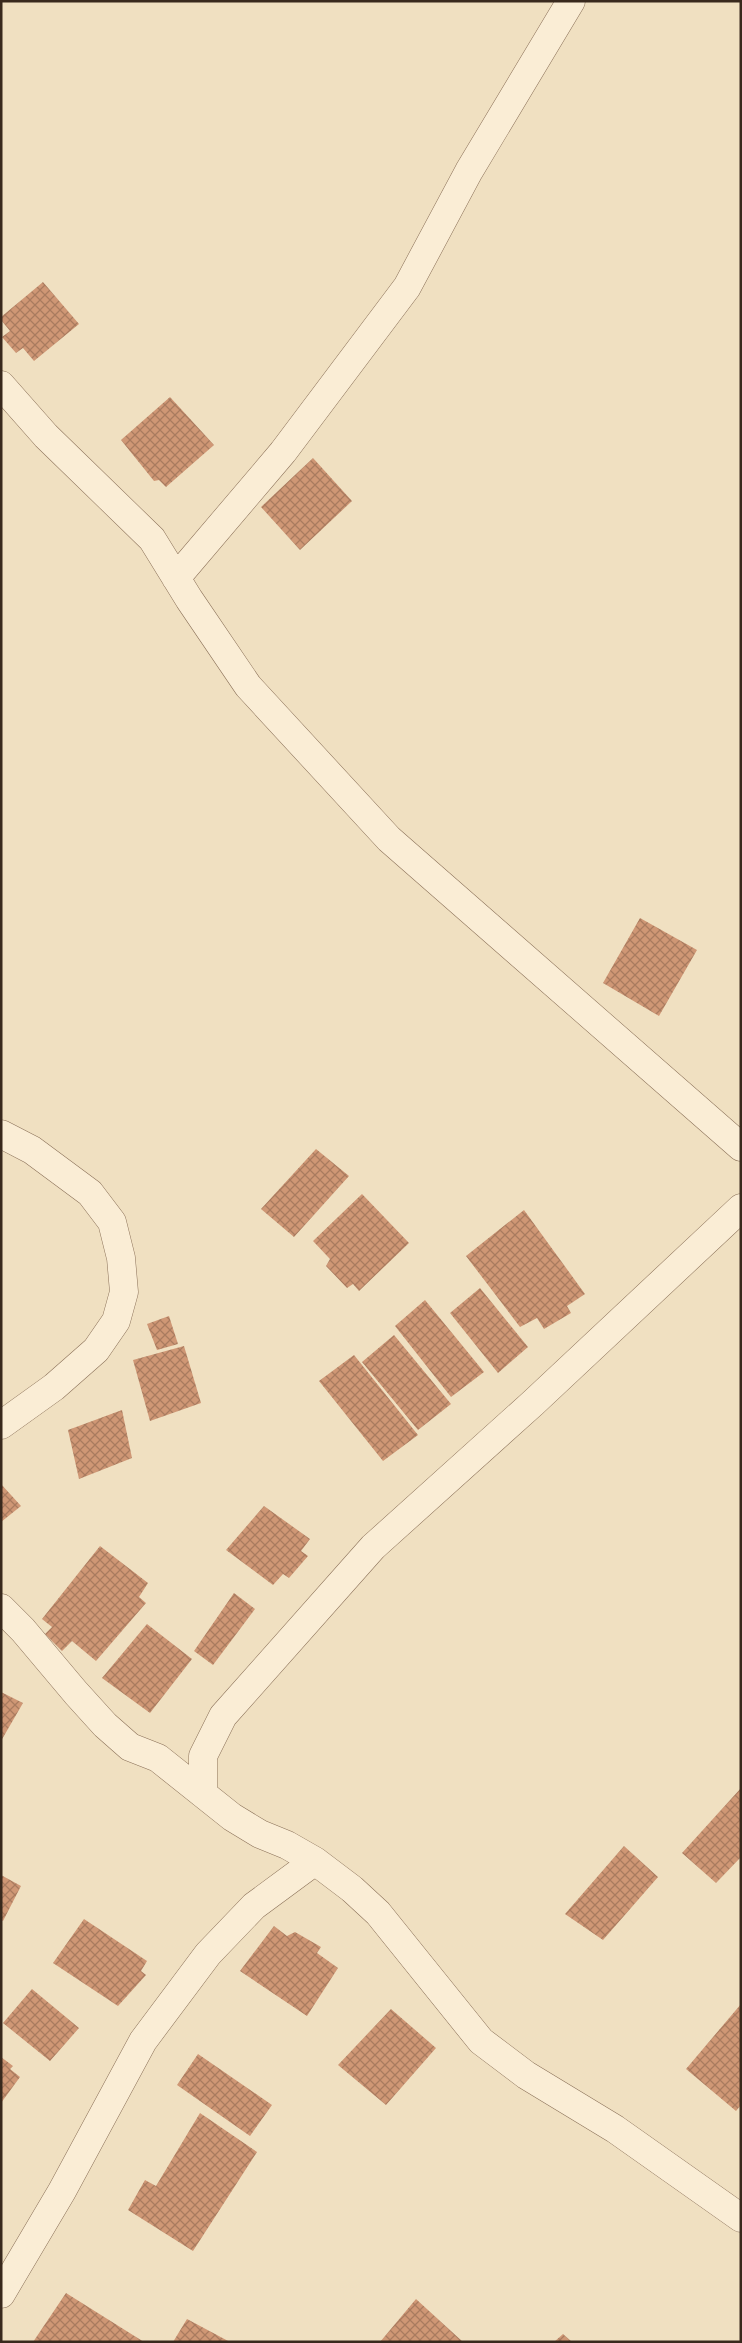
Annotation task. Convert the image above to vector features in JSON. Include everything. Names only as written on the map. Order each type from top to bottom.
[{"type":"street","points":[[176,578],[283,452],[406,287],[469,171],[571,1]]},
{"type":"street","points":[[1,385],[46,436],[152,539],[248,686],[389,839],[741,1147]]},
{"type":"street","points":[[1,1134],[32,1150],[90,1193],[112,1222],[121,1258],[124,1292],[116,1321],[96,1350],[54,1387],[1,1425]]},
{"type":"street","points":[[203,1794],[203,1756],[223,1716],[373,1547],[540,1397],[741,1208]]},
{"type":"street","points":[[3,1611],[105,1725],[130,1746],[158,1758],[232,1816],[260,1834],[287,1845],[315,1861],[352,1889],[378,1912],[481,2040],[526,2076],[615,2129],[741,2218]]},
{"type":"street","points":[[1,2294],[62,2191],[149,2033],[208,1954],[254,1906],[315,1861]]},
{"type":"building","points":[[43,282],[79,324],[34,361],[23,348],[16,353],[2,337],[10,331],[1,320],[1,317]]},
{"type":"building","points":[[170,397],[214,445],[166,487],[159,480],[154,481],[121,440]]},
{"type":"building","points":[[313,458],[352,501],[300,550],[261,507]]},
{"type":"building","points":[[640,918],[697,950],[659,1016],[603,983]]},
{"type":"building","points":[[316,1149],[349,1176],[294,1237],[261,1209]]},
{"type":"building","points":[[362,1194],[409,1243],[359,1291],[353,1284],[347,1288],[326,1266],[330,1259],[313,1241]]},
{"type":"building","points":[[524,1210],[585,1294],[567,1306],[571,1313],[544,1329],[537,1318],[520,1327],[466,1256]]},
{"type":"building","points":[[480,1288],[528,1347],[498,1373],[450,1313]]},
{"type":"building","points":[[425,1300],[484,1372],[451,1397],[395,1326]]},
{"type":"building","points":[[169,1316],[178,1344],[157,1350],[147,1324]]},
{"type":"building","points":[[394,1335],[451,1404],[418,1430],[362,1362]]},
{"type":"building","points":[[184,1346],[201,1403],[150,1421],[133,1360]]},
{"type":"building","points":[[354,1355],[418,1435],[383,1461],[319,1381]]},
{"type":"building","points":[[122,1410],[132,1458],[79,1479],[68,1430]]},
{"type":"building","points":[[1,1484],[21,1506],[1,1522]]},
{"type":"building","points":[[264,1506],[310,1539],[301,1551],[308,1556],[289,1578],[283,1574],[273,1585],[226,1550]]},
{"type":"building","points":[[100,1546],[148,1583],[139,1597],[146,1603],[96,1661],[72,1641],[62,1651],[45,1634],[52,1627],[42,1619]]},
{"type":"building","points":[[234,1593],[255,1609],[213,1665],[194,1651]]},
{"type":"building","points":[[147,1624],[192,1659],[150,1713],[102,1678]]},
{"type":"building","points":[[1,1692],[23,1703],[1,1741]]},
{"type":"building","points":[[741,1788],[741,1857],[716,1883],[682,1853]]},
{"type":"building","points":[[624,1846],[658,1877],[603,1940],[565,1914]]},
{"type":"building","points":[[1,1875],[21,1886],[3,1921],[1,1920]]},
{"type":"building","points":[[84,1919],[147,1961],[141,1971],[146,1975],[118,2006],[53,1963]]},
{"type":"building","points":[[274,1926],[287,1936],[295,1932],[321,1947],[317,1953],[338,1968],[307,2016],[240,1971]]},
{"type":"building","points":[[32,1989],[79,2028],[50,2061],[3,2023]]},
{"type":"building","points":[[741,2004],[741,2105],[736,2111],[686,2069]]},
{"type":"building","points":[[391,2009],[436,2048],[386,2105],[338,2065]]},
{"type":"building","points":[[198,2054],[272,2105],[250,2136],[177,2085]]},
{"type":"building","points":[[1,2057],[13,2066],[10,2069],[20,2077],[1,2103]]},
{"type":"building","points":[[200,2113],[257,2152],[193,2251],[128,2210],[145,2180],[156,2186]]},
{"type":"building","points":[[66,2293],[144,2342],[33,2342]]},
{"type":"building","points":[[416,2299],[463,2342],[380,2342]]},
{"type":"building","points":[[187,2319],[230,2342],[173,2342]]},
{"type":"building","points":[[563,2334],[572,2342],[554,2342]]}]
